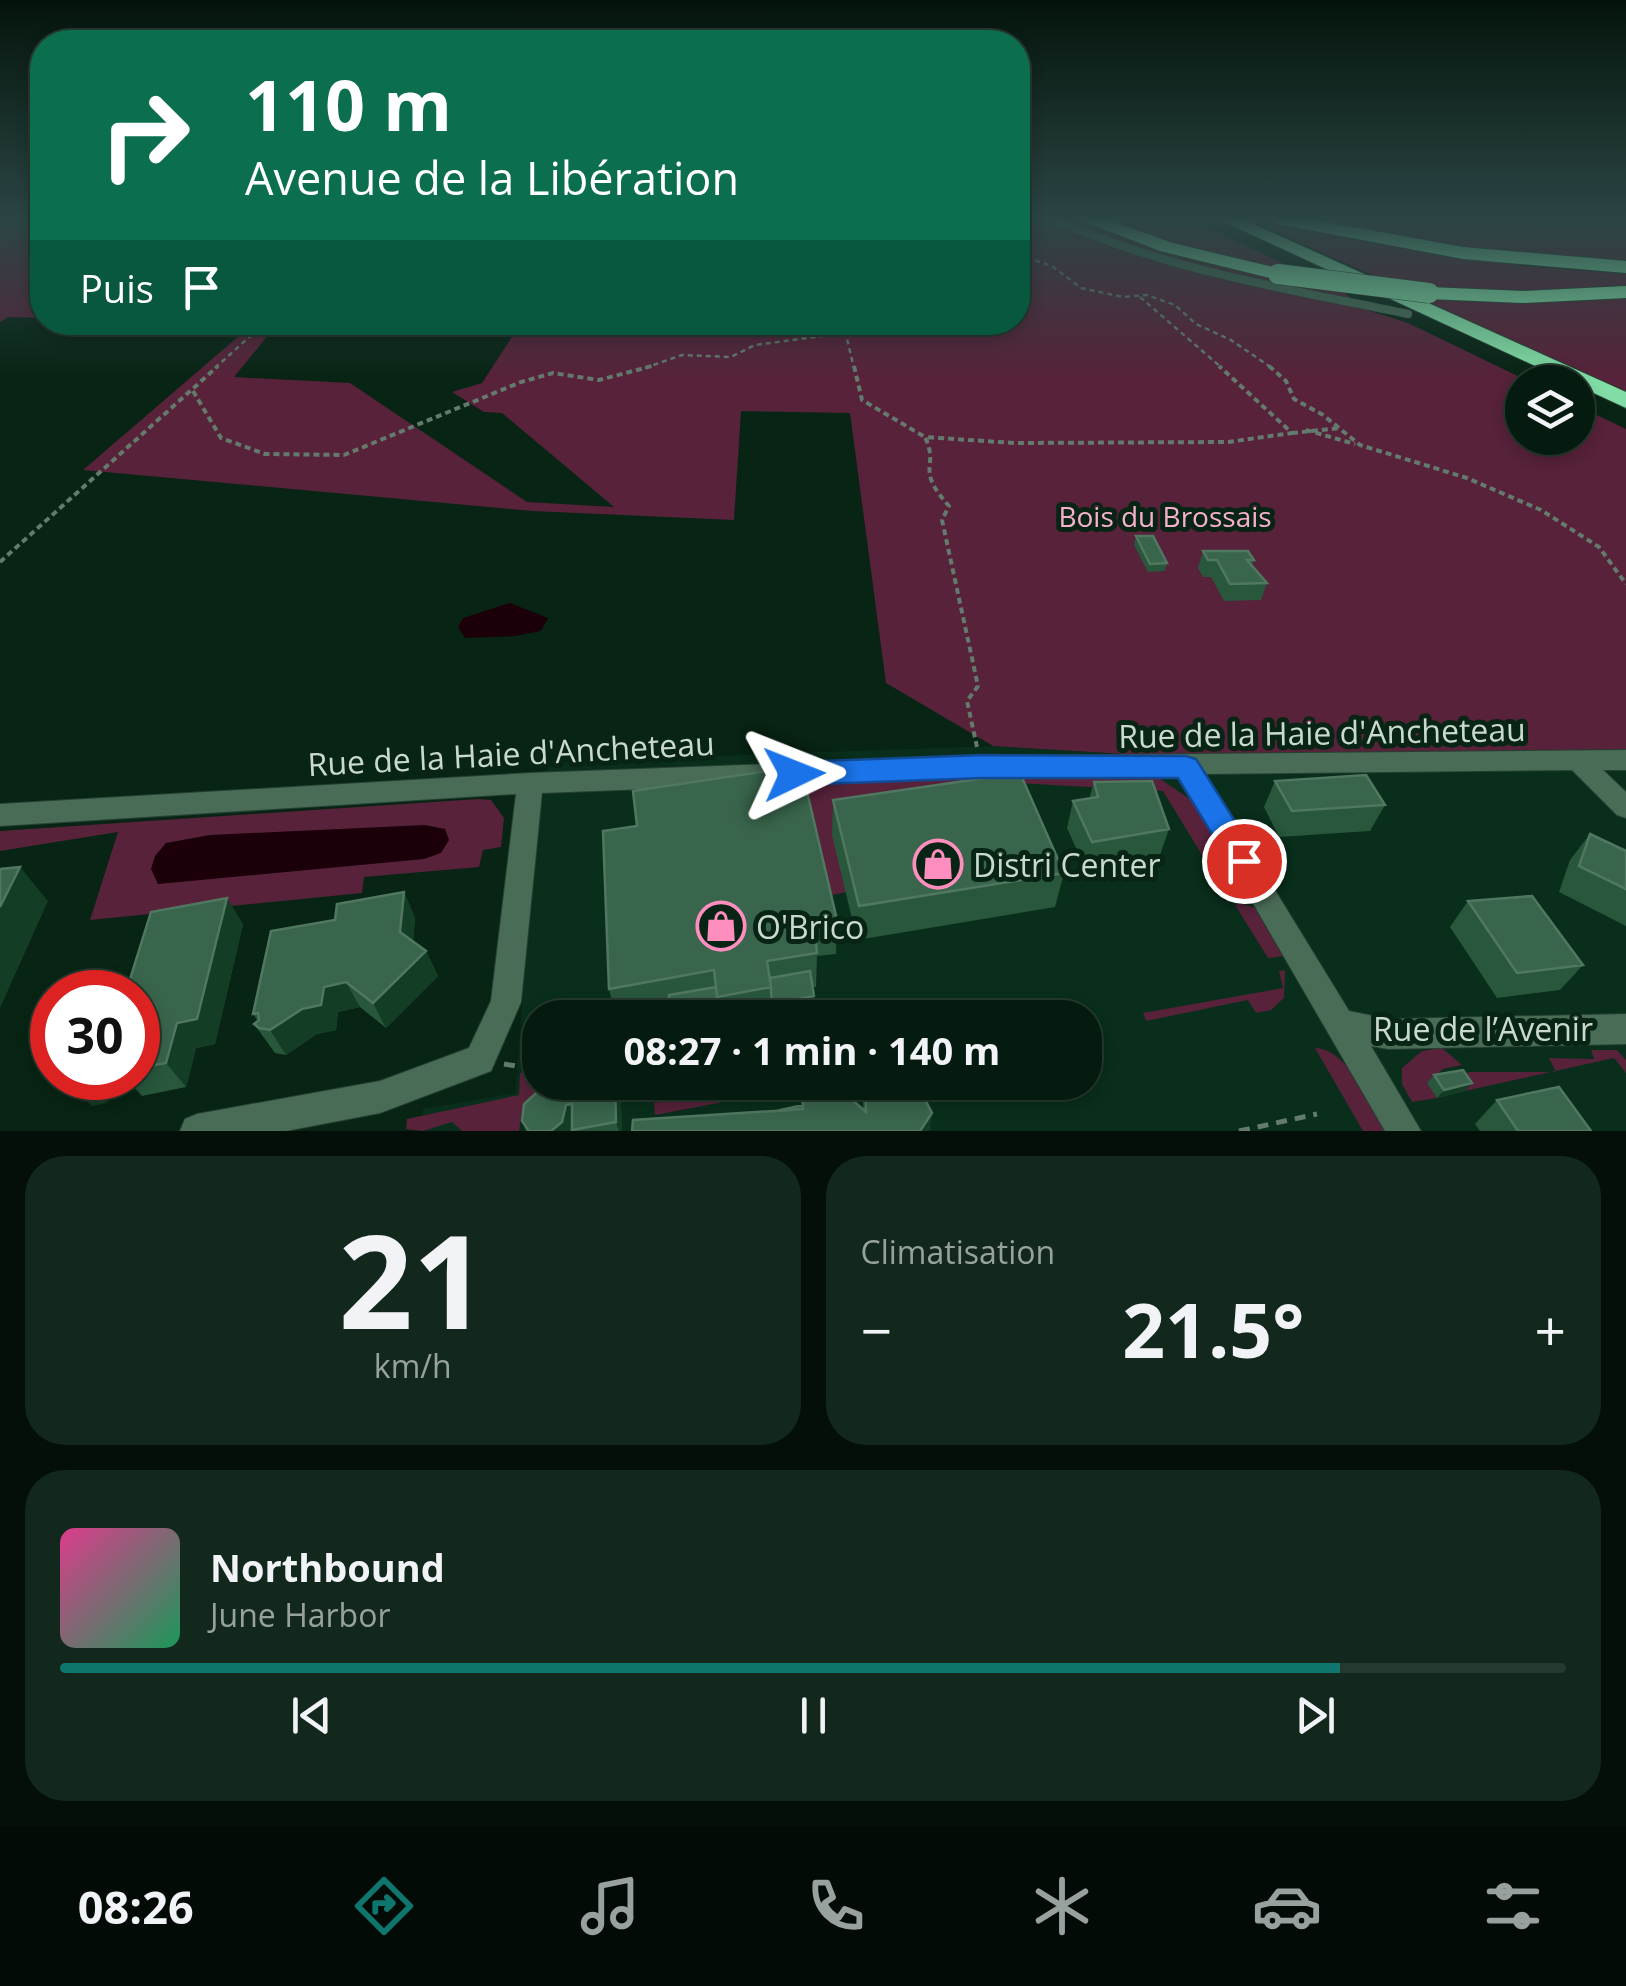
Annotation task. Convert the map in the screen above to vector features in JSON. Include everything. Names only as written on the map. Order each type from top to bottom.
[{"type":"highway","points":[[1269,272],[1429,293],[1522,297],[1626,292]]},
{"type":"highway","points":[[1316,272],[1518,365]]},
{"type":"highway","points":[[1341,272],[1626,401]]},
{"type":"highway","points":[[1595,402],[1626,417]]},
{"type":"street","name":"Rue de la Haie d'Ancheteau","points":[[0,815],[530,783],[982,766],[1626,760]]},
{"type":"street","points":[[1578,761],[1626,808]]},
{"type":"street","points":[[1186,767],[1404,1131]]},
{"type":"street","points":[[197,1131],[380,1096],[480,1060],[506,1002],[530,783]]},
{"type":"street","name":"Rue de l’Avenir","points":[[1340,1024],[1388,1034],[1624,1032]]},
{"type":"lane","points":[[1207,272],[1391,314],[1408,314]]},
{"type":"path","points":[[1060,272],[1081,288],[1164,299],[1196,324],[1232,340],[1286,381],[1294,399],[1360,445]]},
{"type":"path","points":[[1140,298],[1292,433]]},
{"type":"path","points":[[0,562],[252,335]]},
{"type":"path","points":[[192,391],[222,438],[265,454],[344,455],[404,427],[553,373],[598,380],[620,377],[682,355],[730,357],[755,345],[830,335]]},
{"type":"path","points":[[846,335],[862,400],[925,436],[969,443],[1262,442],[1306,430],[1340,428]]},
{"type":"path","points":[[1306,430],[1467,478],[1541,510],[1599,547],[1626,584]]},
{"type":"path","points":[[925,436],[931,450],[924,470],[926,480],[949,506],[942,520],[968,648],[976,668],[978,686],[967,701],[982,766]]},
{"type":"path","points":[[480,1060],[522,1067]]},
{"type":"path","points":[[1239,1131],[1317,1114]]},
{"type":"shaded area","points":[[510,603],[548,618],[541,631],[465,638],[458,627],[463,618]]},
{"type":"shaded area","points":[[993,746],[1192,758],[1626,749],[1626,1131],[421,1131],[423,1109],[515,1093],[522,1007],[522,1100],[1102,1100],[1102,1000],[523,1000],[535,846],[549,762]]},
{"type":"shaded area","points":[[425,825],[445,829],[449,840],[441,853],[424,859],[158,884],[151,869],[155,856],[166,843],[210,835]]},
{"type":"green space","points":[[0,272],[30,272],[30,318],[8,317],[0,322]]},
{"type":"green space","name":"Bois du Brossais","points":[[1030,272],[1242,272],[1300,286],[1340,290],[1370,311],[1408,323],[1505,370],[1505,455],[1595,455],[1595,414],[1626,429],[1626,749],[1192,758],[993,746],[886,683],[850,413],[741,411],[734,520],[532,511],[83,470],[240,335],[268,335],[234,377],[350,383],[527,502],[614,507],[502,413],[484,412],[452,392],[482,383],[513,335],[1030,335]]},
{"type":"green space","points":[[1365,272],[1626,274],[1626,398],[1595,383],[1595,365],[1556,365]]},
{"type":"green space","points":[[1149,771],[1191,800],[1232,868],[1231,876],[1219,883],[1163,791],[1014,783],[846,892],[823,897],[800,783]]},
{"type":"green space","points":[[491,800],[504,818],[501,847],[483,850],[479,867],[364,877],[362,893],[90,920],[118,832],[0,851],[0,831]]},
{"type":"green space","points":[[1235,905],[1256,908],[1286,956],[1268,958]]},
{"type":"green space","points":[[1285,970],[1284,998],[1271,1010],[1256,1013],[1248,1000],[1146,1021],[1143,1013],[1283,988],[1279,971]]},
{"type":"green space","points":[[1315,1048],[1327,1051],[1348,1068],[1388,1131],[1363,1131]]},
{"type":"green space","points":[[1442,1048],[1462,1065],[1443,1069],[1428,1083],[1437,1098],[1412,1102],[1402,1084],[1402,1068],[1422,1051]]},
{"type":"green space","points":[[1591,1050],[1617,1050],[1626,1060],[1626,1073],[1614,1058],[1555,1071],[1549,1058],[1594,1059]]},
{"type":"green space","points":[[1469,1072],[1551,1072],[1465,1091],[1456,1078]]},
{"type":"green space","points":[[520,1073],[522,1100],[545,1100],[545,1110],[522,1112],[519,1131],[462,1131],[452,1122],[423,1131],[406,1129],[407,1119],[519,1095]]},
{"type":"green space","points":[[672,1100],[734,1100],[655,1115],[654,1103]]},
{"type":"building","points":[[1136,536],[1153,536],[1167,563],[1150,564]]},
{"type":"building","points":[[1203,551],[1248,551],[1254,560],[1247,560],[1267,583],[1230,584],[1217,560],[1208,560]]},
{"type":"building","name":"O'Brico","points":[[801,766],[837,920],[814,923],[817,953],[767,961],[771,987],[717,997],[714,970],[609,989],[603,831],[637,826],[633,791]]},
{"type":"building","name":"Distri Center","points":[[1020,773],[1064,873],[859,906],[833,800]]},
{"type":"building","points":[[1366,775],[1385,805],[1292,811],[1275,781]]},
{"type":"building","points":[[1152,781],[1169,829],[1092,842],[1073,801],[1098,797],[1094,782]]},
{"type":"building","points":[[1590,834],[1626,851],[1626,889],[1579,866]]},
{"type":"building","points":[[20,867],[0,907],[0,869]]},
{"type":"building","points":[[404,892],[400,932],[426,951],[373,1003],[346,982],[324,987],[321,1005],[302,1009],[270,1030],[254,1024],[259,1020],[258,1013],[253,1014],[271,931],[335,920],[337,904]]},
{"type":"building","points":[[1532,896],[1583,965],[1517,973],[1468,901]]},
{"type":"building","points":[[227,898],[197,1019],[177,1023],[166,1063],[160,1064],[160,970],[133,970],[151,912]]},
{"type":"building","points":[[810,971],[814,996],[772,1000],[770,978]]},
{"type":"building","points":[[716,987],[718,1000],[669,1000],[669,995]]},
{"type":"building","points":[[1463,1070],[1472,1083],[1444,1090],[1434,1075]]},
{"type":"building","points":[[1559,1087],[1591,1131],[1518,1131],[1497,1100]]},
{"type":"building","points":[[528,1100],[615,1100],[616,1122],[572,1130],[572,1104],[566,1105],[562,1122],[551,1131],[529,1131],[522,1121],[524,1104]]},
{"type":"building","points":[[803,1100],[852,1100],[866,1112],[866,1100],[925,1100],[932,1113],[920,1131],[632,1131],[633,1120],[803,1109]]},
{"type":"place","name":"Distri Center","points":[[938,864]]},
{"type":"place","name":"O'Brico","points":[[721,926]]},
{"type":"route","points":[[794,774],[982,766],[1186,767],[1244,861]]}]
